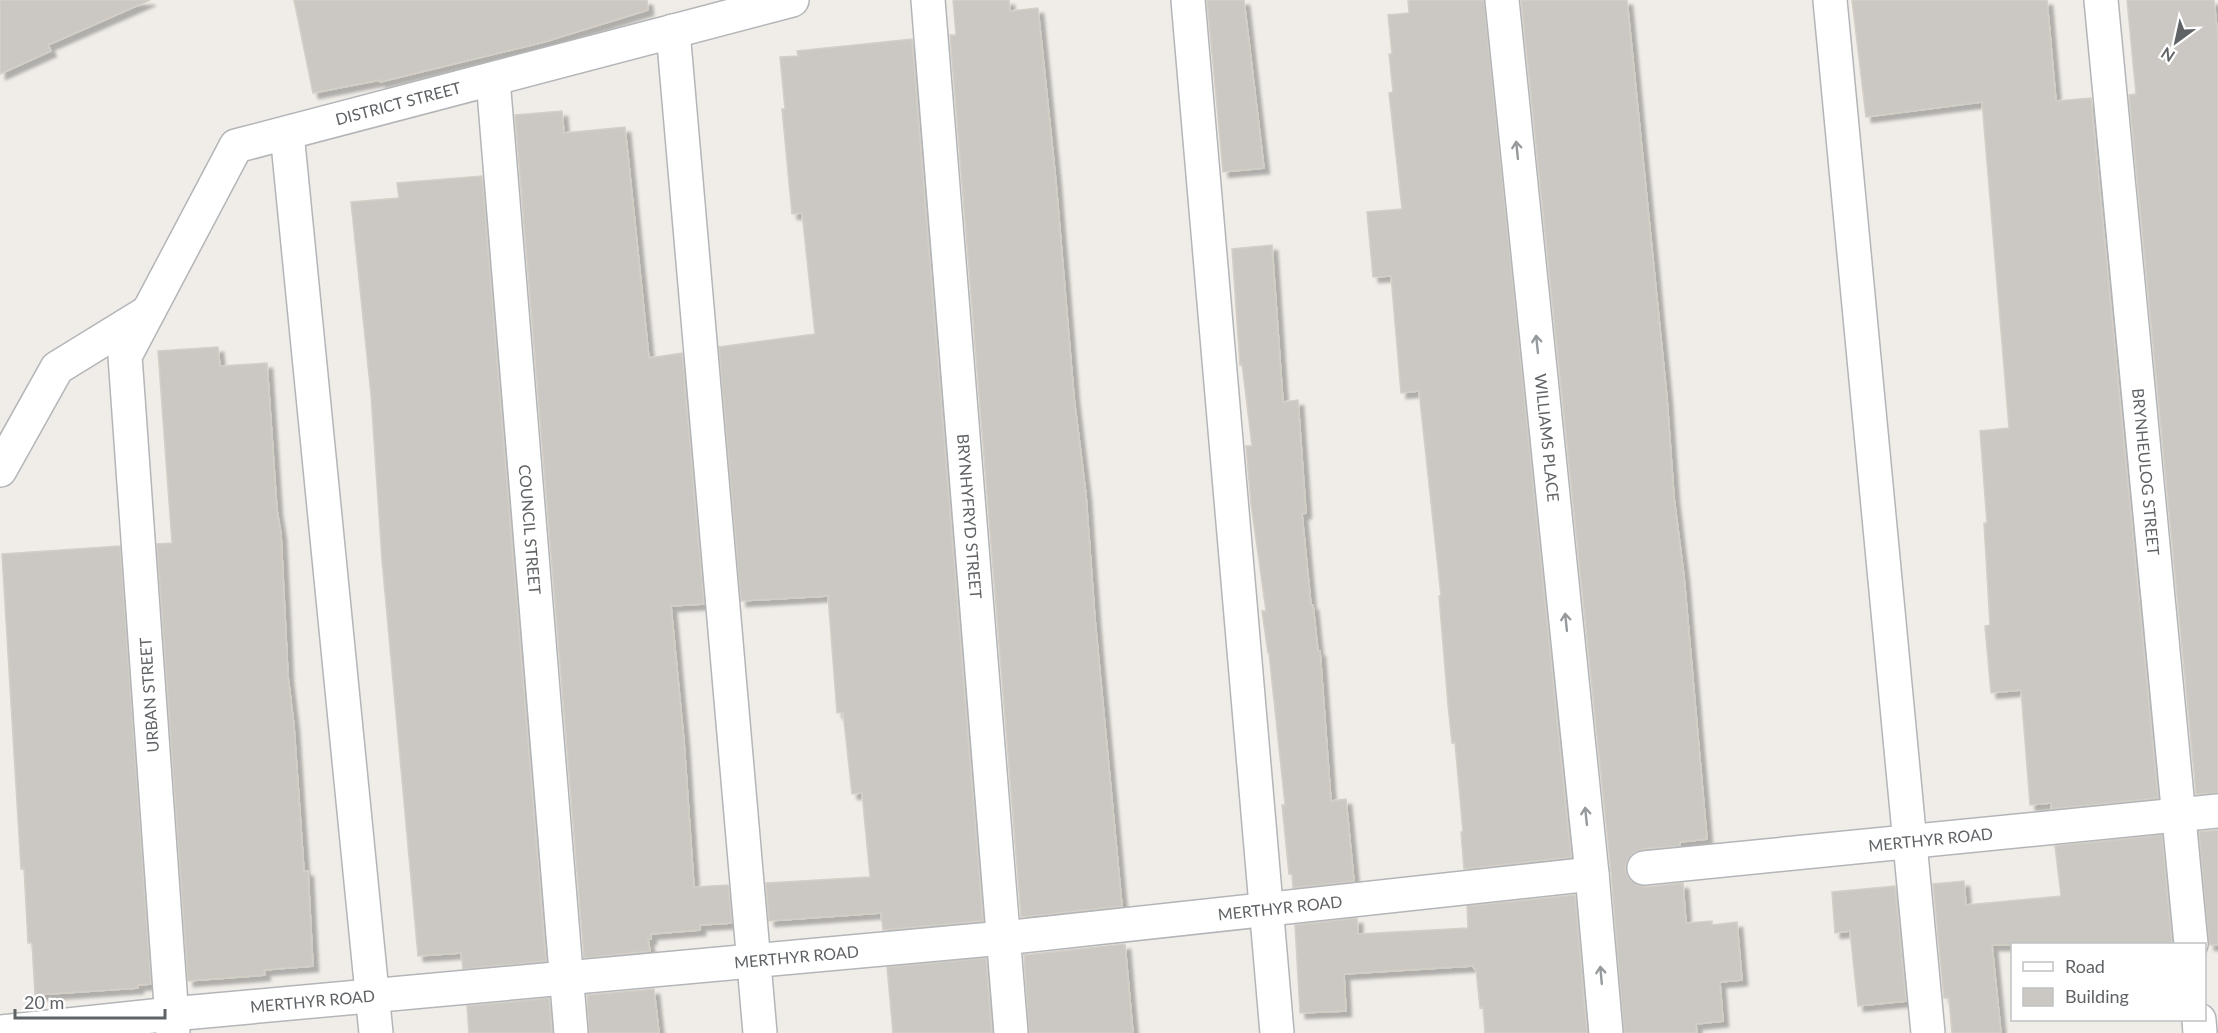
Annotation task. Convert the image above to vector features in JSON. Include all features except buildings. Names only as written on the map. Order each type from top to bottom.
[{"type":"street","name":"DISTRICT STREET","points":[[125,356],[236,146],[792,0]]},
{"type":"street","name":"BRYNHYFRYD STREET","points":[[928,0],[1011,1033]]},
{"type":"street","points":[[1188,0],[1277,1033]]},
{"type":"street","name":"WILLIAMS PLACE","points":[[1502,0],[1592,874],[1606,1033]]},
{"type":"street","points":[[1830,0],[1928,1033]]},
{"type":"street","name":"BRYNHEULOG STREET","points":[[2101,0],[2191,943]]},
{"type":"street","points":[[673,31],[760,1033]]},
{"type":"street","name":"COUNCIL STREET","points":[[493,79],[571,1033]]},
{"type":"street","points":[[287,133],[376,1033]]},
{"type":"street","points":[[0,470],[57,368],[148,312]]},
{"type":"street","name":"URBAN STREET","points":[[125,356],[172,1024]]},
{"type":"street","name":"MERTHYR ROAD","points":[[1644,868],[2218,811]]},
{"type":"street","name":"MERTHYR ROAD","points":[[0,1032],[172,1024],[373,996],[1003,938],[1592,874]]}]
